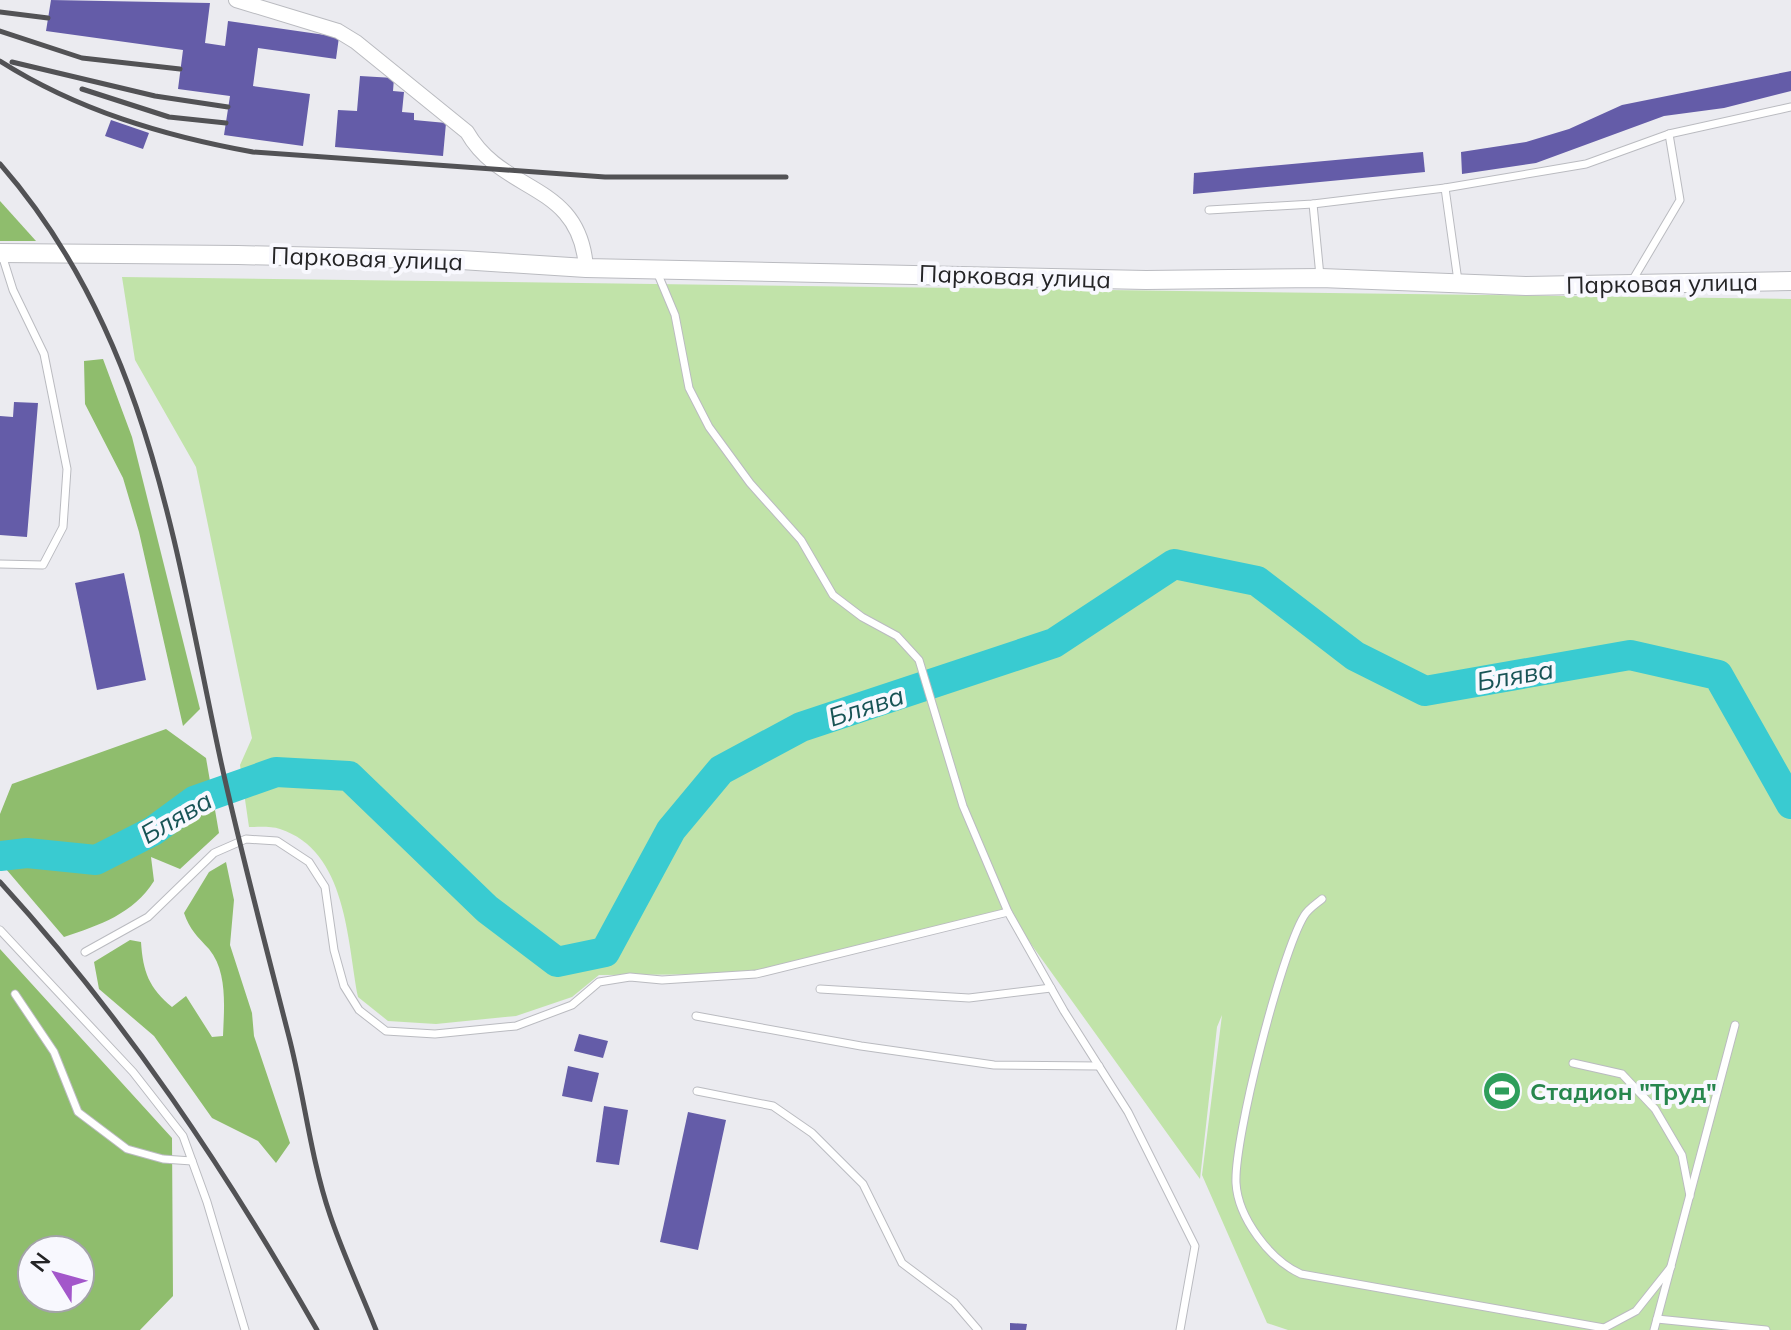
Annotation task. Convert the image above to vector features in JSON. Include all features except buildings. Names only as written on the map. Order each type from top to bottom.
[{"type":"street","points":[[236,0],[338,31],[366,50],[467,132],[477,150],[570,215],[584,244],[586,268]]},
{"type":"street","name":"Парковая улица","points":[[1,253],[461,260],[586,268],[1146,280],[1321,278],[1459,283],[1791,281]]},
{"type":"lane","points":[[1209,210],[1313,204],[1445,188],[1586,164],[1669,134],[1791,107]]},
{"type":"lane","points":[[1631,283],[1680,200],[1669,134]]},
{"type":"lane","points":[[1445,188],[1459,283]]},
{"type":"lane","points":[[1313,204],[1321,278]]},
{"type":"lane","points":[[0,564],[43,565],[63,527],[67,469],[44,354],[13,290],[1,253]]},
{"type":"lane","points":[[656,270],[675,315],[689,388],[709,427],[750,483],[801,540],[833,595],[862,617],[897,636],[919,660],[963,806],[1008,912],[1128,1112],[1195,1246],[1180,1330]]},
{"type":"lane","points":[[85,952],[148,917],[214,853],[246,839],[277,841],[309,862],[325,887],[334,950],[344,986],[359,1010],[386,1031],[435,1034],[516,1026],[572,1005],[599,982],[630,977],[662,980],[756,974],[1008,912]]},
{"type":"lane","points":[[1322,899],[1305,914],[1291,945],[1254,1080],[1236,1183],[1244,1211],[1283,1266],[1301,1274],[1604,1328],[1636,1311],[1671,1267]]},
{"type":"lane","points":[[0,930],[133,1072],[183,1136],[245,1330]]},
{"type":"lane","points":[[820,989],[969,998],[1051,988]]},
{"type":"lane","points":[[15,994],[54,1052],[78,1112],[127,1149],[163,1159],[192,1161]]},
{"type":"lane","points":[[696,1016],[861,1046],[994,1065],[1099,1066]]},
{"type":"lane","points":[[1654,1330],[1735,1025]]},
{"type":"lane","points":[[1573,1063],[1622,1074],[1655,1109],[1682,1155],[1690,1198]]},
{"type":"lane","points":[[697,1091],[773,1106],[812,1133],[863,1184],[902,1263],[954,1302],[978,1330]]},
{"type":"lane","points":[[1657,1319],[1766,1330]]},
{"type":"green space","points":[[0,201],[36,241],[0,241]]},
{"type":"green space","points":[[122,277],[1791,299],[1791,1330],[1288,1330],[1267,1323],[1202,1175],[1222,1015],[1217,1027],[1200,1179],[1008,912],[756,974],[599,975],[572,997],[516,1016],[436,1024],[388,1021],[358,997],[340,900],[319,857],[302,840],[280,829],[249,827],[240,765],[252,738],[196,467],[135,360]]},
{"type":"green space","points":[[103,359],[132,437],[200,709],[183,726],[139,532],[123,478],[85,404],[84,361]]},
{"type":"green space","points":[[166,729],[206,758],[219,833],[180,869],[151,857],[154,881],[136,902],[103,923],[64,937],[0,862],[0,814],[12,784]]},
{"type":"green space","points":[[226,862],[234,900],[230,945],[252,1013],[254,1036],[290,1143],[276,1163],[258,1141],[212,1118],[154,1036],[99,989],[94,962],[130,940],[141,942],[146,971],[158,993],[172,1007],[186,996],[212,1037],[223,1036],[224,991],[219,968],[184,913],[209,872]]},
{"type":"green space","points":[[0,949],[172,1138],[173,1296],[140,1330],[0,1330]]},
{"type":"waterway","name":"Блява","points":[[0,856],[27,853],[96,860],[153,831],[194,801],[276,772],[349,776],[487,909],[557,962],[605,952],[671,830],[721,770],[801,727],[1054,643],[1174,564],[1257,581],[1355,656],[1425,691],[1630,655],[1718,675],[1791,804]]},
{"type":"railway","points":[[0,12],[48,18]]},
{"type":"railway","points":[[0,31],[82,58],[180,69]]},
{"type":"railway","points":[[0,61],[60,94],[122,119],[187,138],[253,152],[605,177],[786,177]]},
{"type":"railway","points":[[12,62],[155,96],[228,107]]},
{"type":"railway","points":[[82,89],[169,117],[226,123]]},
{"type":"railway","points":[[0,164],[50,230],[91,299],[123,372],[149,447],[170,524],[253,898],[294,1056],[317,1170],[335,1230],[376,1330]]},
{"type":"railway","points":[[0,882],[90,988],[171,1097],[246,1211],[317,1330]]},
{"type":"place","name":"Стадион \"Труд\"","points":[[1502,1091]]}]
